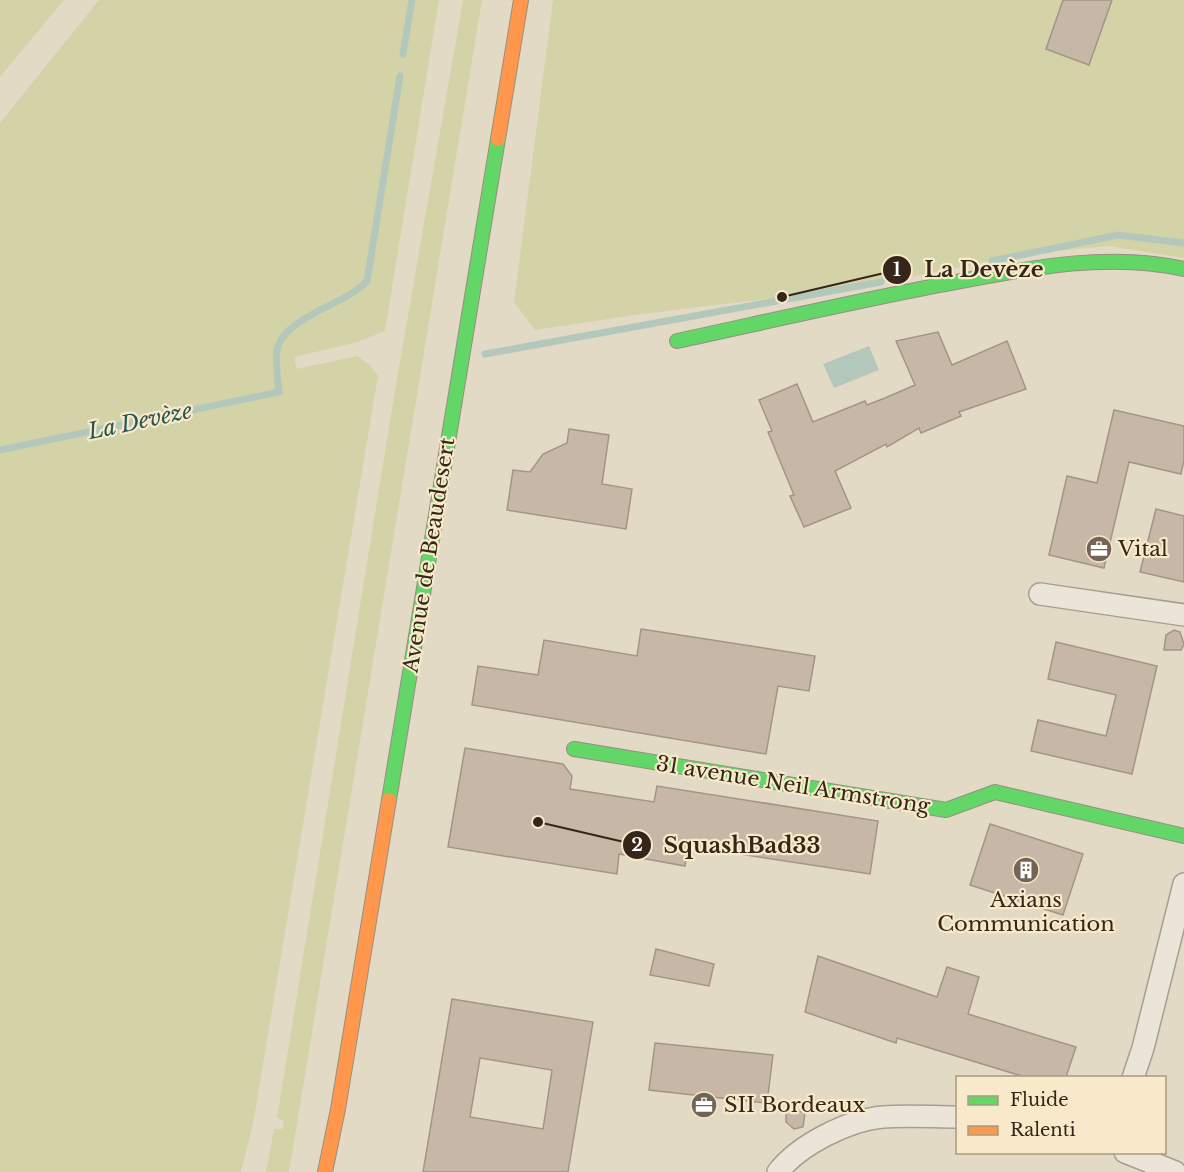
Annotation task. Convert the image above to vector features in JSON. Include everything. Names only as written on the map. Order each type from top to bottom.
[{"type":"main road","name":"Avenue de Beaudesert","points":[[338,1109],[521,0]]},
{"type":"main road","points":[[677,341],[889,293],[1041,268],[1125,261],[1184,269]]},
{"type":"main road","name":"31 avenue Neil Armstrong","points":[[574,749],[946,810],[995,792],[1184,836]]},
{"type":"main road","points":[[325,1172],[338,1109]]},
{"type":"main road","points":[[332,1172],[338,1109]]},
{"type":"street","points":[[1040,594],[1184,615]]},
{"type":"street","points":[[1133,1076],[1145,1043],[1184,884]]},
{"type":"street","points":[[778,1172],[787,1160],[828,1133],[880,1117],[956,1117]]},
{"type":"street","points":[[1130,1154],[1175,1172]]},
{"type":"green space","points":[[0,0],[64,0],[0,77]]},
{"type":"green space","points":[[99,0],[439,0],[385,331],[355,343],[294,357],[297,369],[357,356],[369,364],[378,376],[253,1124],[241,1172],[0,1172],[0,123]]},
{"type":"green space","points":[[463,0],[482,0],[289,1172],[266,1172],[274,1129],[282,1129],[284,1121],[277,1118],[395,390]]},
{"type":"green space","points":[[553,0],[1184,0],[1184,258],[1108,246],[1024,254],[921,275],[782,297],[535,330],[514,302]]},
{"type":"shaded area","points":[[869,346],[879,370],[834,388],[823,364]]},
{"type":"building","points":[[1063,0],[1112,0],[1089,65],[1046,49]]},
{"type":"building","points":[[938,332],[952,365],[1007,341],[1026,389],[959,412],[961,416],[921,433],[919,428],[887,447],[886,444],[835,471],[851,508],[804,527],[790,496],[794,495],[768,432],[772,431],[759,400],[797,384],[813,422],[865,401],[867,405],[915,385],[896,341]]},
{"type":"building","points":[[1114,410],[1184,426],[1184,460],[1181,474],[1129,462],[1104,568],[1049,555],[1067,476],[1097,483]]},
{"type":"building","points":[[569,429],[609,435],[602,484],[632,489],[626,529],[507,510],[513,470],[530,472],[543,454],[567,443]]},
{"type":"building","points":[[1156,509],[1184,516],[1184,582],[1140,572]]},
{"type":"building","points":[[641,629],[815,656],[809,691],[778,686],[766,754],[472,705],[478,666],[538,675],[544,640],[637,656]]},
{"type":"building","points":[[1174,630],[1180,632],[1184,644],[1181,650],[1164,650],[1166,635]]},
{"type":"building","points":[[1056,642],[1157,666],[1132,774],[1031,751],[1038,720],[1106,736],[1116,695],[1048,679]]},
{"type":"building","points":[[465,748],[563,764],[572,776],[570,789],[654,802],[657,786],[878,821],[870,874],[688,846],[685,866],[619,854],[617,874],[448,847]]},
{"type":"building","name":"Axians Communication","points":[[990,824],[1083,854],[1063,915],[970,885]]},
{"type":"building","points":[[656,949],[714,964],[709,986],[650,975]]},
{"type":"building","points":[[818,956],[937,997],[947,967],[979,977],[968,1014],[1076,1047],[1066,1076],[1022,1076],[897,1038],[896,1043],[805,1012]]},
{"type":"building","points":[[452,999],[593,1022],[568,1172],[423,1172]],"holes":[[[480,1058],[552,1070],[543,1129],[470,1117]]]},
{"type":"building","points":[[655,1043],[773,1055],[767,1103],[649,1090]]},
{"type":"building","points":[[794,1109],[805,1113],[803,1127],[794,1129],[786,1122],[786,1112]]},
{"type":"waterway","points":[[403,54],[412,0]]},
{"type":"waterway","points":[[0,450],[279,392],[276,355],[282,339],[303,320],[357,290],[367,281],[400,76]]},
{"type":"waterway","name":"La Devèze","points":[[992,261],[1118,235],[1184,243]]},
{"type":"waterway","name":"La Devèze","points":[[485,354],[881,282]]},
{"type":"traffic: fast","points":[[389,800],[498,139]]},
{"type":"traffic: fast","points":[[677,341],[841,305],[1031,269],[1092,262],[1154,264],[1184,269]]},
{"type":"traffic: fast","points":[[574,749],[946,810],[995,792],[1184,836]]},
{"type":"traffic: slow","points":[[498,139],[521,0]]},
{"type":"traffic: slow","points":[[325,1172],[338,1109],[389,800]]},
{"type":"place","name":"La Devèze","points":[[782,297]]},
{"type":"place","name":"Vital","points":[[1099,549]]},
{"type":"place","name":"SquashBad33","points":[[538,822]]},
{"type":"place","name":"Axians Communication","points":[[1026,870]]},
{"type":"place","name":"SII Bordeaux","points":[[704,1105]]}]
